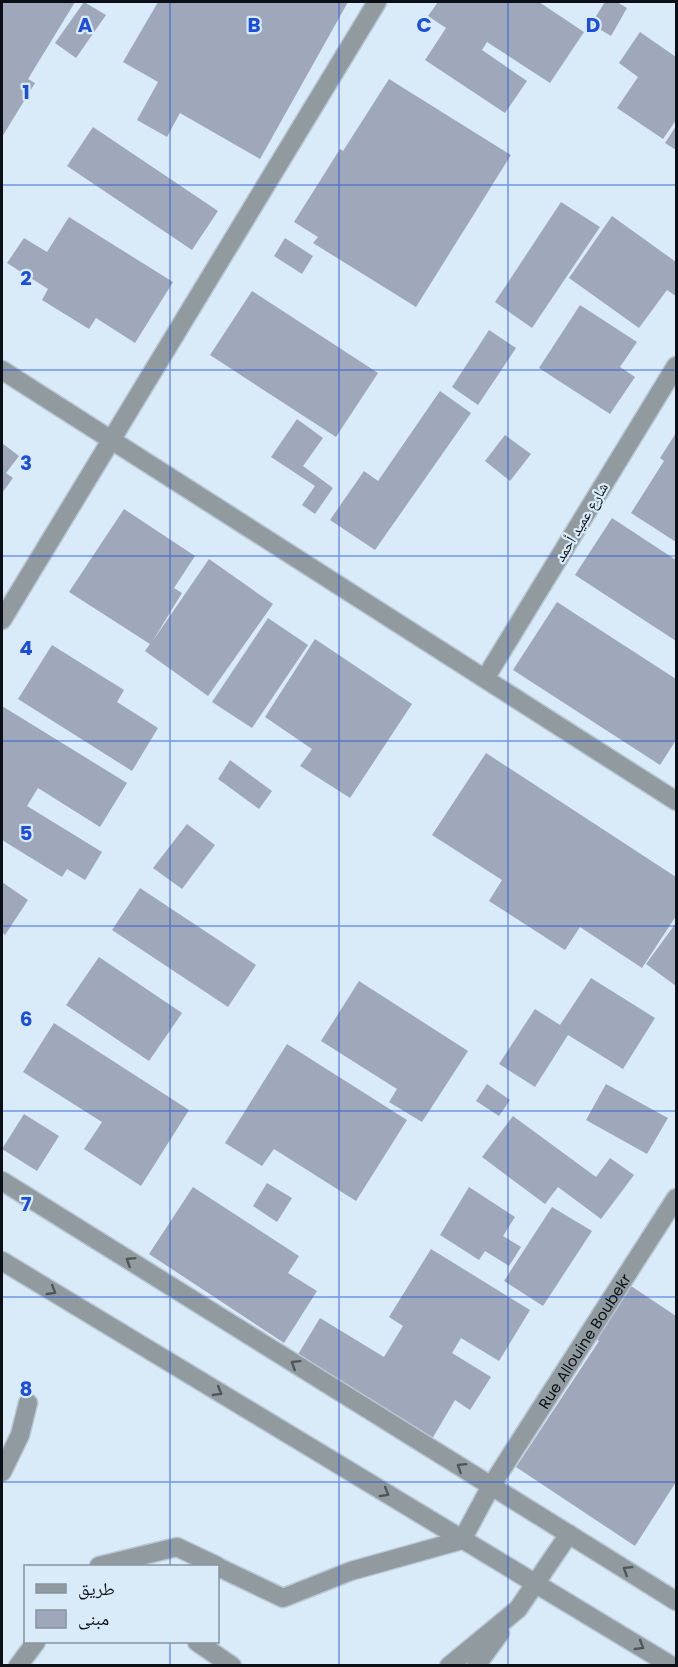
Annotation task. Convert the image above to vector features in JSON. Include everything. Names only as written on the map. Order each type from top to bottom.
[{"type":"street","points":[[2,620],[377,2]]},
{"type":"street","name":"شارع عميد أحمد","points":[[486,677],[676,366]]},
{"type":"street","points":[[2,370],[486,677],[676,801]]},
{"type":"street","points":[[2,1181],[676,1601]]},
{"type":"street","name":"Rue Allouine Boubekr","points":[[462,1540],[491,1486],[676,1198]]},
{"type":"street","points":[[2,1261],[535,1585],[672,1665]]},
{"type":"street","points":[[2,1472],[20,1435],[28,1403]]},
{"type":"street","points":[[476,1665],[518,1609],[569,1534]]},
{"type":"street","points":[[219,1568],[282,1598],[351,1571],[462,1540]]},
{"type":"street","points":[[103,1565],[177,1547],[213,1565]]},
{"type":"street","points":[[449,1665],[518,1609]]},
{"type":"street","points":[[18,1665],[34,1643]]},
{"type":"street","points":[[200,1643],[232,1665]]},
{"type":"building","points":[[2,2],[75,2],[28,79],[35,83],[2,137]]},
{"type":"building","points":[[84,2],[106,15],[76,58],[55,43]]},
{"type":"building","points":[[158,2],[348,2],[260,159],[180,113],[167,137],[137,120],[158,82],[123,62]]},
{"type":"building","points":[[438,2],[539,2],[584,32],[550,83],[487,42],[482,50],[527,81],[505,113],[425,60],[446,28],[428,16]]},
{"type":"building","points":[[605,2],[617,2],[627,8],[611,36],[591,24]]},
{"type":"building","points":[[640,32],[676,57],[676,120],[663,139],[617,108],[638,77],[619,63]]},
{"type":"building","points":[[389,79],[511,155],[416,307],[313,243],[318,237],[294,222],[340,149],[343,151]]},
{"type":"building","points":[[676,126],[676,150],[665,143]]},
{"type":"building","points":[[93,127],[218,211],[192,250],[67,166]]},
{"type":"building","points":[[561,202],[600,227],[532,328],[495,302]]},
{"type":"building","points":[[612,216],[676,262],[676,296],[667,290],[639,328],[569,278]]},
{"type":"building","points":[[69,217],[173,282],[135,343],[96,318],[89,329],[42,300],[48,289],[7,263],[24,238],[47,252]]},
{"type":"building","points":[[285,238],[313,256],[302,274],[274,256]]},
{"type":"building","points":[[252,291],[378,373],[336,437],[210,355]]},
{"type":"building","points":[[580,305],[637,342],[620,367],[635,377],[610,414],[539,368]]},
{"type":"building","points":[[489,330],[516,348],[478,405],[452,387]]},
{"type":"building","points":[[440,391],[471,413],[375,550],[330,520],[364,471],[378,481]]},
{"type":"building","points":[[297,419],[323,438],[303,466],[333,488],[315,514],[302,505],[315,486],[271,457]]},
{"type":"building","points":[[676,433],[676,542],[631,513],[664,461],[660,458]]},
{"type":"building","points":[[505,435],[531,454],[510,481],[485,461]]},
{"type":"building","points":[[2,443],[19,456],[6,473],[13,478],[2,493]]},
{"type":"building","points":[[124,509],[195,556],[174,588],[182,593],[152,642],[209,559],[273,604],[208,696],[145,651],[150,644],[69,592]]},
{"type":"building","points":[[612,518],[676,560],[676,641],[575,575]]},
{"type":"building","points":[[557,602],[676,679],[676,740],[660,765],[513,670]]},
{"type":"building","points":[[268,618],[308,645],[252,728],[212,702]]},
{"type":"building","points":[[315,639],[412,704],[350,798],[300,766],[312,749],[265,717]]},
{"type":"building","points":[[52,645],[124,690],[117,702],[158,728],[132,771],[18,699]]},
{"type":"building","points":[[2,706],[127,783],[100,827],[38,788],[27,806],[102,852],[85,880],[67,869],[62,877],[2,840]]},
{"type":"building","points":[[486,753],[676,877],[676,916],[642,968],[580,927],[565,950],[489,901],[502,880],[432,835]]},
{"type":"building","points":[[230,760],[272,791],[259,809],[218,779]]},
{"type":"building","points":[[187,824],[215,845],[182,889],[153,868]]},
{"type":"building","points":[[2,882],[28,900],[5,935],[2,932]]},
{"type":"building","points":[[140,888],[256,965],[228,1007],[112,930]]},
{"type":"building","points":[[676,923],[676,986],[646,964]]},
{"type":"building","points":[[99,957],[182,1013],[149,1061],[66,1005]]},
{"type":"building","points":[[591,978],[655,1018],[623,1069],[568,1035],[535,1087],[499,1064],[535,1009],[560,1025]]},
{"type":"building","points":[[359,981],[468,1051],[422,1122],[389,1102],[397,1089],[321,1041]]},
{"type":"building","points":[[54,1023],[189,1110],[141,1186],[84,1149],[102,1122],[23,1072]]},
{"type":"building","points":[[287,1044],[407,1120],[356,1201],[274,1149],[262,1166],[225,1143]]},
{"type":"building","points":[[487,1084],[510,1100],[499,1116],[476,1101]]},
{"type":"building","points":[[606,1084],[668,1118],[647,1154],[586,1120]]},
{"type":"building","points":[[24,1114],[59,1136],[37,1171],[2,1149]]},
{"type":"building","points":[[513,1116],[596,1177],[610,1158],[634,1175],[601,1219],[558,1187],[545,1204],[482,1157]]},
{"type":"building","points":[[267,1183],[292,1198],[277,1222],[253,1206]]},
{"type":"building","points":[[193,1187],[299,1256],[288,1273],[317,1291],[284,1343],[149,1254]]},
{"type":"building","points":[[469,1187],[515,1217],[503,1236],[521,1247],[509,1266],[485,1251],[479,1260],[440,1235]]},
{"type":"building","points":[[552,1207],[592,1231],[543,1306],[504,1281]]},
{"type":"building","points":[[431,1249],[530,1310],[499,1361],[461,1338],[452,1353],[491,1377],[470,1410],[455,1400],[432,1439],[297,1356],[320,1318],[384,1357],[403,1326],[389,1317]]},
{"type":"building","points":[[628,1284],[676,1316],[676,1482],[635,1546],[516,1467],[599,1341],[593,1337]]}]
